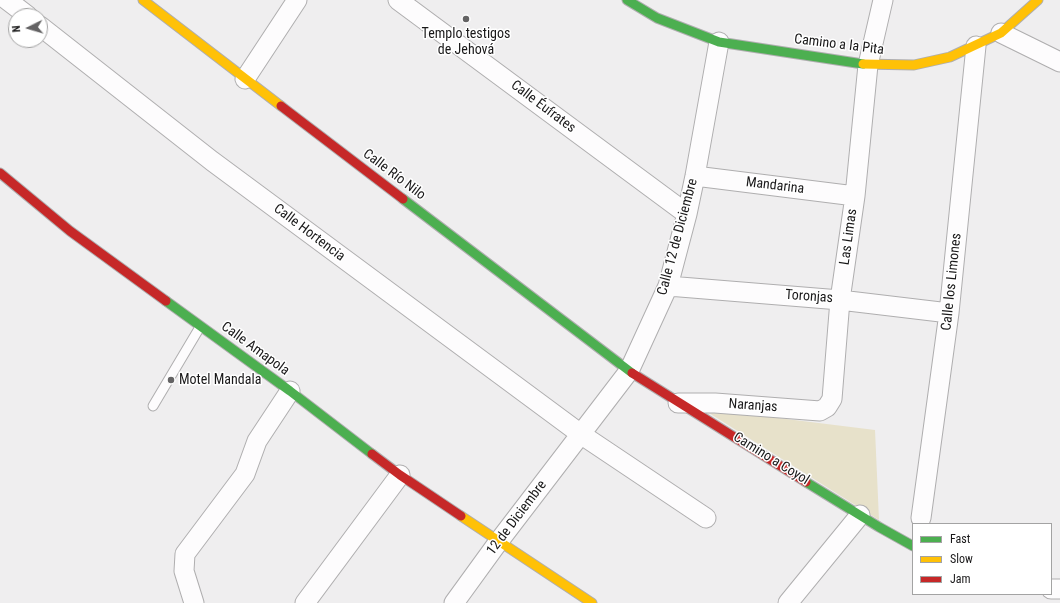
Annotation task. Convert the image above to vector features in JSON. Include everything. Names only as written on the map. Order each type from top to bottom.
[{"type":"street","points":[[7,0],[18,8]]},
{"type":"street","name":"Calle Río Nilo","points":[[143,0],[629,371]]},
{"type":"street","points":[[245,79],[297,0]]},
{"type":"street","name":"Calle Éufrates","points":[[398,0],[687,214]]},
{"type":"street","name":"Camino a la Pita","points":[[627,0],[657,18],[719,42],[868,65],[914,65],[950,57],[1001,33],[1033,1]]},
{"type":"street","name":"Las Limas","points":[[827,407],[832,399],[840,300],[855,196],[868,65],[883,0]]},
{"type":"street","name":"Calle Hortencia","points":[[48,32],[212,161],[582,435],[706,518]]},
{"type":"street","points":[[1001,33],[1060,62]]},
{"type":"street","name":"Calle 12 de Diciembre","points":[[582,435],[629,371],[668,286],[687,214],[695,176],[719,42]]},
{"type":"street","name":"Calle los Limones","points":[[921,518],[949,313],[976,46]]},
{"type":"street","name":"Calle Amapola","points":[[0,173],[70,231],[290,391],[400,475],[592,603]]},
{"type":"street","name":"Mandarina","points":[[695,176],[855,196]]},
{"type":"street","name":"Toronjas","points":[[668,286],[840,300],[949,313]]},
{"type":"street","name":"Camino a Coyol","points":[[629,371],[678,403],[912,545]]},
{"type":"street","points":[[194,603],[184,572],[185,554],[244,474],[257,441],[290,391]]},
{"type":"street","name":"Naranjas","points":[[678,403],[715,403],[820,411],[827,407]]},
{"type":"street","name":"12 de Diciembre","points":[[454,603],[499,541],[582,435]]},
{"type":"street","points":[[305,603],[400,475]]},
{"type":"street","points":[[788,603],[860,515]]},
{"type":"lane","points":[[153,406],[200,327]]},
{"type":"shaded area","points":[[709,413],[754,415],[875,430],[879,520]]},
{"type":"traffic: fast","points":[[627,0],[657,18],[719,42],[863,64]]},
{"type":"traffic: fast","points":[[403,199],[632,373]]},
{"type":"traffic: fast","points":[[166,301],[290,391],[372,454]]},
{"type":"traffic: fast","points":[[806,482],[912,545]]},
{"type":"traffic: slow","points":[[143,0],[281,106]]},
{"type":"traffic: slow","points":[[863,64],[914,65],[950,57],[1001,33],[1038,0]]},
{"type":"traffic: slow","points":[[461,516],[592,603]]},
{"type":"traffic: jam","points":[[281,106],[403,199]]},
{"type":"traffic: jam","points":[[0,173],[70,231],[166,301]]},
{"type":"traffic: jam","points":[[632,373],[806,482]]},
{"type":"traffic: jam","points":[[372,454],[400,475],[461,516]]},
{"type":"place","name":"Templo testigos de Jehová","points":[[466,19]]},
{"type":"place","name":"Motel Mandala","points":[[171,380]]}]
